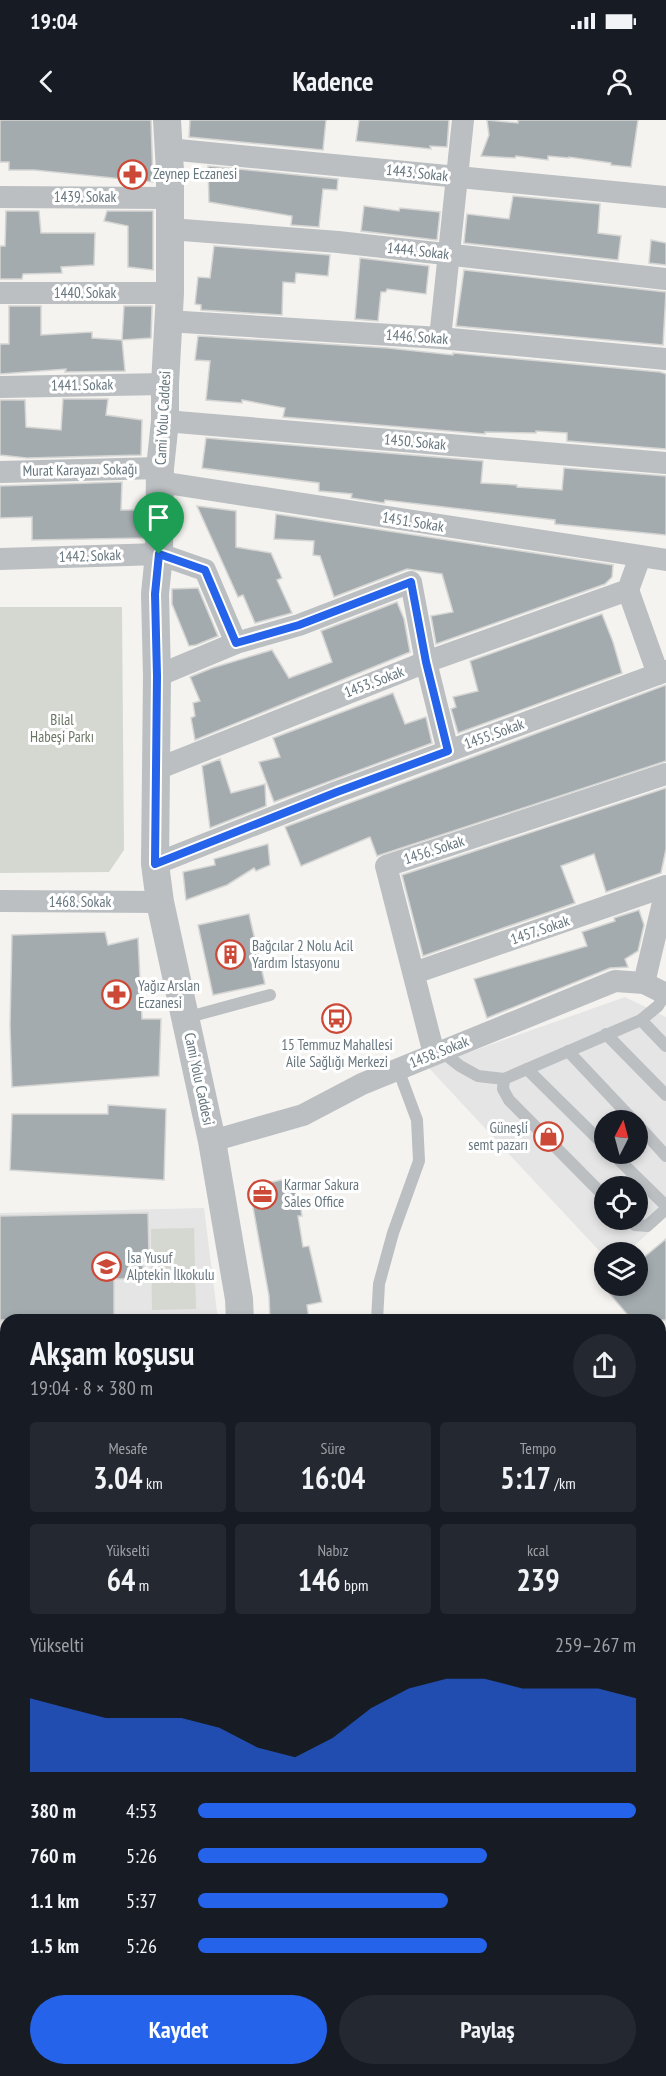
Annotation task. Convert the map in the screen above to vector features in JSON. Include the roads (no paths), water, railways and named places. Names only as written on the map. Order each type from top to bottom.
[{"type":"street","name":"Cami Yolu Caddesi","points":[[167,120],[170,292],[167,321],[165,421],[160,475],[159,554],[155,594],[157,676],[155,864],[160,902],[212,1141],[240,1314]]},
{"type":"street","points":[[440,338],[455,177],[463,120]]},
{"type":"street","name":"1443. Sokak","points":[[168,148],[666,197]]},
{"type":"street","name":"1439. Sokak","points":[[0,196],[170,198]]},
{"type":"street","name":"1444. Sokak","points":[[170,229],[338,242],[666,279]]},
{"type":"street","name":"1440. Sokak","points":[[0,293],[170,292]]},
{"type":"street","name":"1446. Sokak","points":[[167,321],[440,338],[666,359]]},
{"type":"street","name":"1441. Sokak","points":[[0,387],[165,384]]},
{"type":"street","name":"1450. Sokak","points":[[165,421],[666,463]]},
{"type":"street","name":"Murat Karayazı Sokağı","points":[[0,472],[160,475]]},
{"type":"street","name":"1451. Sokak","points":[[160,475],[666,560]]},
{"type":"street","name":"1442. Sokak","points":[[0,559],[159,554],[205,570],[236,643]]},
{"type":"street","points":[[640,557],[628,590],[662,672]]},
{"type":"street","points":[[157,676],[236,643],[299,625],[411,582],[426,662],[448,751]]},
{"type":"street","name":"1453. Sokak","points":[[157,769],[426,662],[628,590]]},
{"type":"street","name":"1455. Sokak","points":[[155,864],[337,792],[662,672]]},
{"type":"street","name":"1456. Sokak","points":[[437,1052],[386,866],[666,774]]},
{"type":"street","points":[[644,983],[663,918],[666,888]]},
{"type":"street","name":"1457. Sokak","points":[[414,973],[666,888]]},
{"type":"street","name":"1468. Sokak","points":[[0,901],[160,902]]},
{"type":"street","name":"1458. Sokak","points":[[212,1141],[303,1115],[363,1084],[437,1052],[615,981],[644,983],[665,994]]},
{"type":"lane","points":[[437,1052],[478,1076],[504,1079],[642,1020],[658,1006],[665,994]]},
{"type":"lane","points":[[185,1017],[270,995]]},
{"type":"lane","points":[[642,1020],[666,1046]]},
{"type":"lane","points":[[606,1034],[666,1095]]},
{"type":"lane","points":[[568,1051],[624,1110]]},
{"type":"lane","points":[[377,1314],[378,1284],[393,1233],[419,1161],[417,1120],[398,1069]]},
{"type":"lane","points":[[527,1069],[594,1135]]},
{"type":"lane","points":[[504,1079],[503,1089],[509,1101],[594,1186]]},
{"type":"lane","points":[[648,1136],[666,1156]]},
{"type":"lane","points":[[623,1164],[666,1207],[648,1225]]},
{"type":"place","name":"Zeynep Eczanesi","points":[[132,174]]},
{"type":"place","name":"Bağcılar 2 Nolu Acil Yardım İstasyonu","points":[[231,955]]},
{"type":"place","name":"Yağız Arslan Eczanesi","points":[[117,995]]},
{"type":"place","name":"15 Temmuz Mahallesi Aile Sağlığı Merkezi","points":[[337,1018]]},
{"type":"place","name":"Güneşli semt pazarı","points":[[549,1137]]},
{"type":"place","name":"Karmar Sakura Sales Office","points":[[263,1194]]},
{"type":"place","name":"İsa Yusuf Alptekin İlkokulu","points":[[106,1267]]},
{"type":"park label","name":"Bilal Habeşi Parkı","points":[[62,728]]}]
